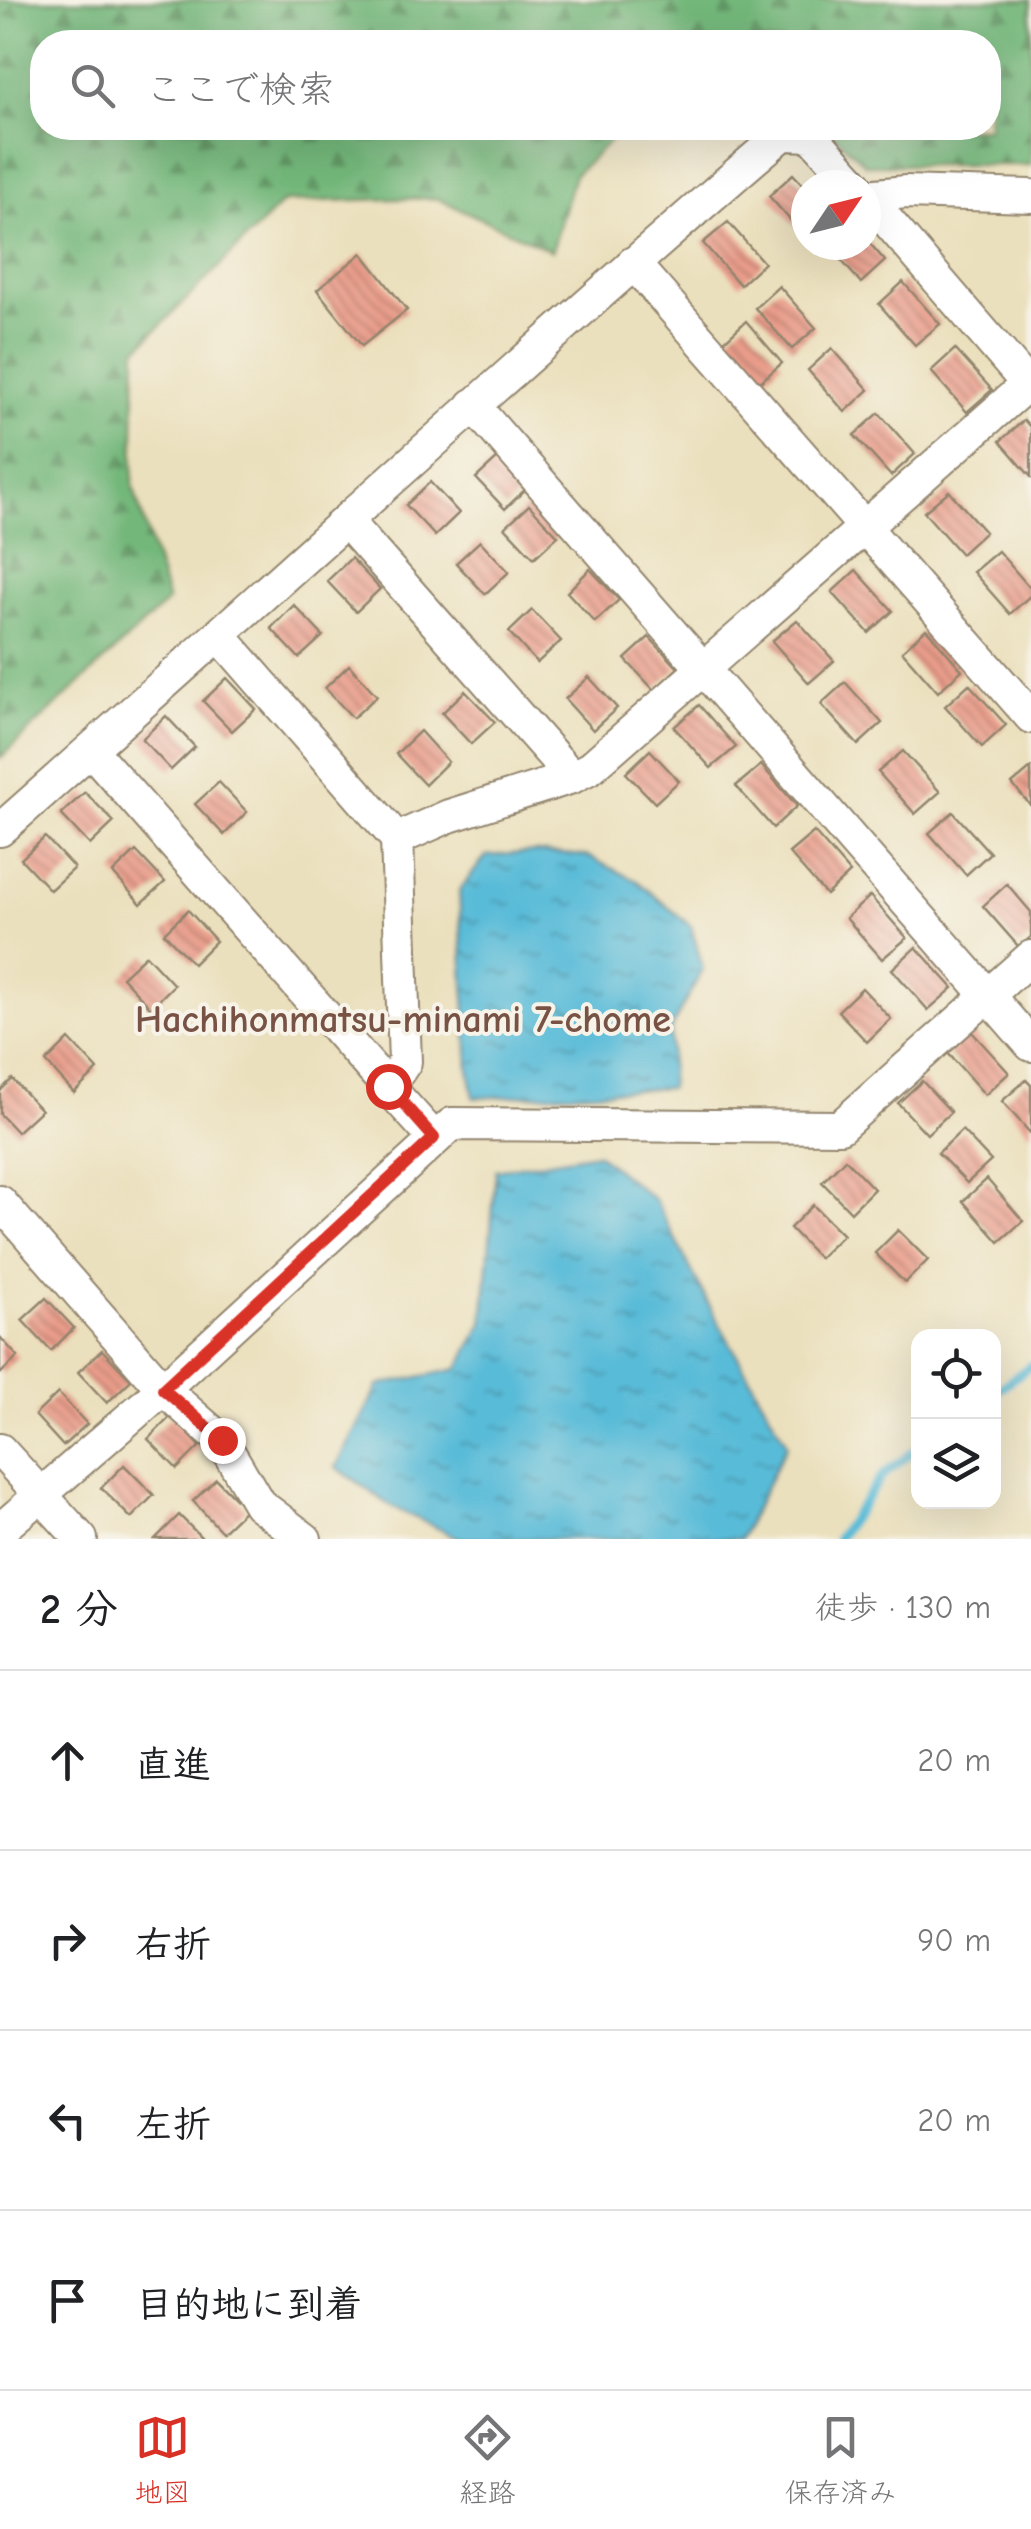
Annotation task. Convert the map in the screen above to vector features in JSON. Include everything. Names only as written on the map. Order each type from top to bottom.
[{"type":"street","points":[[0,830],[473,405],[776,140]]},
{"type":"street","points":[[816,140],[843,170]]},
{"type":"street","points":[[881,194],[1031,196]]},
{"type":"street","points":[[397,838],[590,768],[1030,385],[881,213]]},
{"type":"street","points":[[633,264],[1031,717]]},
{"type":"street","points":[[473,405],[1031,1045]]},
{"type":"street","points":[[346,522],[572,777]]},
{"type":"street","points":[[220,636],[397,838],[405,1062],[388,1086]]},
{"type":"street","points":[[91,750],[434,1138]]},
{"type":"street","points":[[0,1530],[163,1389],[452,1124],[840,1127],[1031,957]]},
{"type":"street","points":[[0,1202],[163,1389],[222,1440],[259,1504],[305,1539]]},
{"type":"street","points":[[0,1450],[81,1539]]},
{"type":"green space","points":[[0,0],[1031,0],[1031,165],[866,165],[839,140],[1001,140],[1001,30],[30,30],[30,140],[611,140],[574,175],[552,251],[436,198],[283,202],[136,350],[133,486],[168,601],[0,758]]},
{"type":"water","points":[[536,852],[587,856],[637,881],[691,926],[703,969],[671,1028],[670,1088],[474,1098],[459,891],[486,856]]},
{"type":"water","points":[[596,1153],[655,1200],[787,1444],[740,1539],[461,1539],[392,1507],[336,1467],[379,1385],[458,1369],[483,1323],[496,1170]]},
{"type":"building","points":[[791,176],[791,221],[769,196]]},
{"type":"building","points":[[728,222],[764,263],[740,285],[703,243]]},
{"type":"building","points":[[362,253],[407,310],[362,346],[317,290]]},
{"type":"building","points":[[881,256],[885,261],[861,283],[841,260],[881,260]]},
{"type":"building","points":[[903,282],[940,324],[915,345],[879,304]]},
{"type":"building","points":[[779,286],[816,328],[792,349],[755,308]]},
{"type":"building","points":[[746,321],[782,363],[758,384],[722,343]]},
{"type":"building","points":[[832,348],[869,390],[845,412],[808,370]]},
{"type":"building","points":[[955,349],[992,390],[967,412],[931,371]]},
{"type":"building","points":[[879,413],[915,454],[891,476],[854,435]]},
{"type":"building","points":[[1024,420],[1031,428],[1031,477],[1000,441]]},
{"type":"building","points":[[500,456],[528,487],[505,509],[476,478]]},
{"type":"building","points":[[430,482],[459,513],[435,536],[406,505]]},
{"type":"building","points":[[949,491],[985,532],[961,554],[924,512]]},
{"type":"building","points":[[529,505],[558,536],[534,558],[505,527]]},
{"type":"building","points":[[480,541],[509,572],[485,594],[456,563]]},
{"type":"building","points":[[998,551],[1031,589],[1031,595],[1010,614],[973,572]]},
{"type":"building","points":[[351,558],[380,589],[356,612],[327,581]]},
{"type":"building","points":[[590,569],[619,600],[595,622],[567,592]]},
{"type":"building","points":[[856,570],[893,611],[869,633],[832,592]]},
{"type":"building","points":[[294,605],[323,636],[299,658],[271,628]]},
{"type":"building","points":[[532,610],[561,641],[537,663],[509,632]]},
{"type":"building","points":[[797,620],[834,661],[809,683],[772,641]]},
{"type":"building","points":[[926,629],[962,670],[938,692],[902,651]]},
{"type":"building","points":[[649,637],[678,668],[654,690],[625,659]]},
{"type":"building","points":[[349,665],[377,696],[353,718],[325,688]]},
{"type":"building","points":[[589,677],[617,708],[593,730],[565,699]]},
{"type":"building","points":[[227,678],[256,709],[232,731],[203,701]]},
{"type":"building","points":[[845,682],[882,723],[858,745],[821,704]]},
{"type":"building","points":[[969,684],[1006,725],[982,747],[945,706]]},
{"type":"building","points":[[465,691],[495,722],[471,744],[442,713]]},
{"type":"building","points":[[699,705],[736,747],[711,768],[674,727]]},
{"type":"building","points":[[166,716],[195,747],[171,770],[142,739]]},
{"type":"building","points":[[420,731],[448,762],[425,785],[396,754]]},
{"type":"building","points":[[650,750],[679,781],[655,803],[626,773]]},
{"type":"building","points":[[903,751],[940,792],[915,814],[878,772]]},
{"type":"building","points":[[761,765],[797,806],[773,828],[736,786]]},
{"type":"building","points":[[1031,768],[1031,806],[1012,784]]},
{"type":"building","points":[[219,782],[247,812],[224,835],[195,804]]},
{"type":"building","points":[[85,792],[114,822],[90,845],[61,814]]},
{"type":"building","points":[[953,812],[990,853],[966,875],[929,833]]},
{"type":"building","points":[[814,832],[850,873],[826,895],[789,853]]},
{"type":"building","points":[[45,837],[74,868],[50,890],[21,859]]},
{"type":"building","points":[[136,851],[165,882],[141,904],[113,873]]},
{"type":"building","points":[[1007,884],[1031,912],[1031,937],[1019,947],[983,906]]},
{"type":"building","points":[[870,896],[907,938],[882,959],[846,918]]},
{"type":"building","points":[[188,910],[216,941],[193,964],[164,933]]},
{"type":"building","points":[[916,947],[953,988],[928,1010],[892,969]]},
{"type":"building","points":[[146,955],[174,985],[151,1008],[122,977]]},
{"type":"building","points":[[862,988],[891,1019],[867,1042],[838,1011]]},
{"type":"building","points":[[972,1032],[1009,1073],[985,1095],[948,1053]]},
{"type":"building","points":[[69,1039],[98,1070],[74,1093],[46,1062]]},
{"type":"building","points":[[12,1079],[41,1110],[17,1132],[0,1114],[0,1091]]},
{"type":"building","points":[[1026,1080],[1031,1085],[1031,1134],[1002,1101]]},
{"type":"building","points":[[922,1081],[951,1112],[927,1134],[898,1103]]},
{"type":"building","points":[[962,1130],[991,1161],[967,1183],[938,1153]]},
{"type":"building","points":[[845,1159],[874,1189],[851,1212],[822,1182]]},
{"type":"building","points":[[987,1179],[1023,1221],[999,1242],[963,1201]]},
{"type":"building","points":[[813,1205],[843,1235],[819,1258],[790,1228]]},
{"type":"building","points":[[898,1230],[928,1260],[905,1283],[875,1253]]},
{"type":"building","points":[[46,1298],[74,1328],[51,1351],[22,1320]]},
{"type":"building","points":[[0,1337],[18,1357],[0,1374]]},
{"type":"building","points":[[102,1350],[131,1380],[107,1403],[78,1372]]},
{"type":"building","points":[[58,1393],[87,1424],[63,1446],[35,1415]]},
{"type":"building","points":[[171,1416],[200,1446],[177,1469],[148,1439]]},
{"type":"building","points":[[124,1465],[154,1495],[131,1518],[101,1488]]},
{"type":"building","points":[[216,1479],[246,1509],[222,1532],[193,1501]]},
{"type":"building","points":[[179,1515],[203,1539],[155,1539]]},
{"type":"waterway","points":[[1001,1388],[1031,1365]]},
{"type":"waterway","points":[[837,1539],[883,1475],[911,1453]]},
{"type":"district","name":"Hachihonmatsu-minami 7-chome","points":[[403,1019]]},
{"type":"route","points":[[222,1440],[163,1389],[434,1138],[388,1086]]}]
